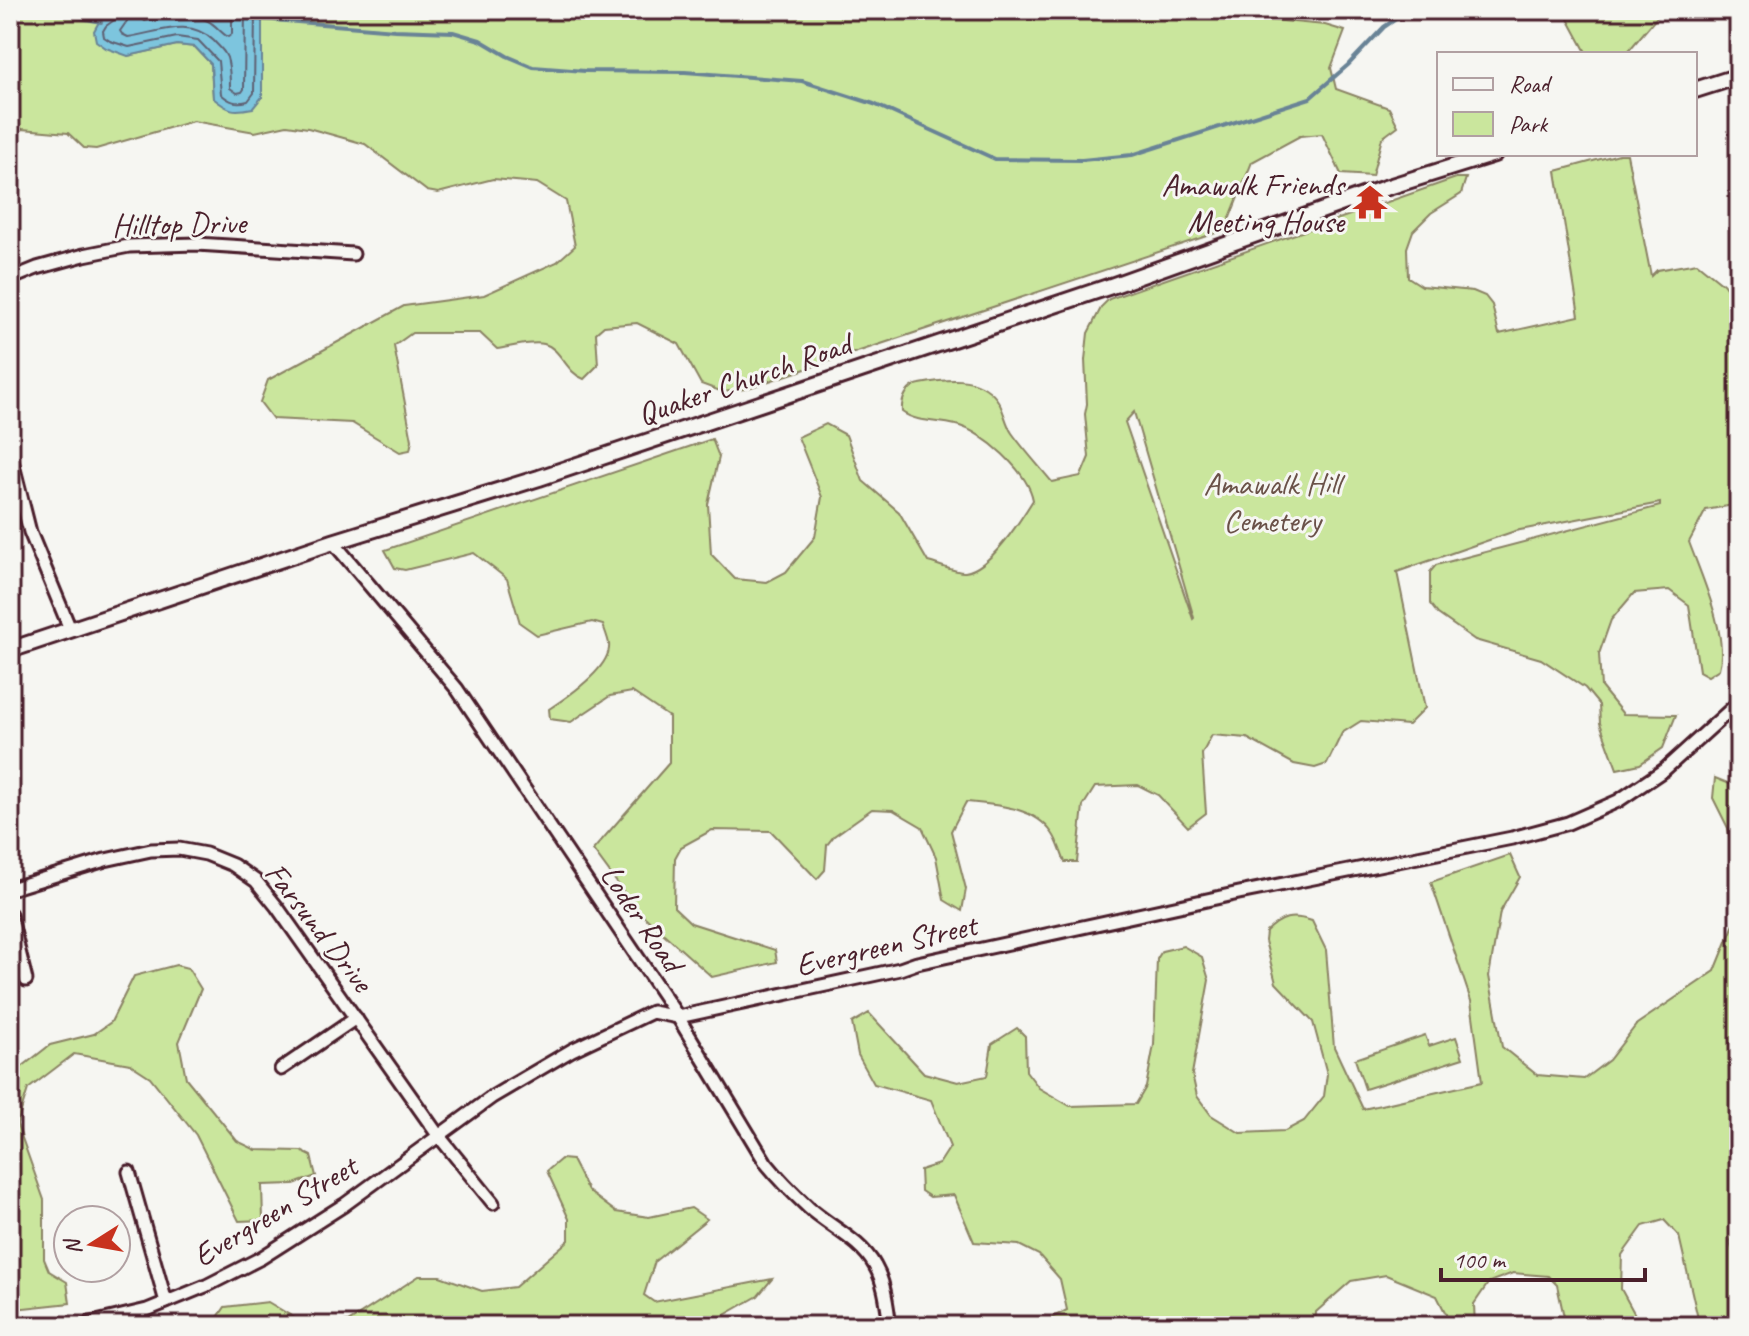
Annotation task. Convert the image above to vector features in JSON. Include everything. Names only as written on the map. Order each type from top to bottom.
[{"type":"street","points":[[1697,89],[1739,76]]},
{"type":"street","name":"Quaker Church Road","points":[[10,650],[333,542],[596,459],[1114,285],[1385,188],[1488,156]]},
{"type":"street","name":"Hilltop Drive","points":[[10,279],[37,268],[129,246],[197,244],[353,254]]},
{"type":"street","points":[[10,453],[30,532],[70,629]]},
{"type":"street","name":"Loder Road","points":[[333,542],[457,689],[678,1017],[766,1163],[810,1209],[856,1244],[874,1264],[881,1280],[890,1326]]},
{"type":"street","name":"Evergreen Street","points":[[79,1326],[147,1310],[208,1285],[261,1258],[344,1205],[492,1097],[572,1050],[652,1012],[678,1017],[1033,938],[1512,838],[1568,823],[1618,801],[1664,770],[1739,702]]},
{"type":"street","name":"Farsund Drive","points":[[10,889],[105,860],[151,850],[179,849],[206,854],[233,865],[256,881],[438,1135],[493,1203]]},
{"type":"street","points":[[10,914],[26,980]]},
{"type":"street","points":[[281,1069],[356,1018]]},
{"type":"street","points":[[129,1172],[166,1302]]},
{"type":"green space","points":[[10,10],[116,10],[100,20],[128,56],[177,45],[195,47],[211,64],[213,98],[262,97],[262,10],[1166,10],[1325,25],[1345,31],[1331,68],[1336,89],[1389,108],[1398,126],[1382,138],[1372,176],[1341,174],[1322,134],[1300,136],[1252,162],[1225,230],[745,389],[723,392],[701,384],[679,344],[637,323],[604,326],[596,333],[598,365],[584,379],[572,371],[555,350],[544,344],[497,349],[480,333],[412,333],[394,346],[412,440],[410,450],[400,452],[352,423],[273,419],[260,402],[268,380],[404,306],[484,295],[557,262],[575,246],[566,201],[537,183],[493,179],[438,193],[427,191],[365,144],[287,125],[255,132],[193,121],[96,149],[84,148],[68,133],[22,129],[10,132]]},
{"type":"green space","points":[[1566,10],[1663,10],[1628,52],[1586,52]]},
{"type":"green space","name":"Amawalk Hill Cemetery","points":[[1612,156],[1627,156],[1651,276],[1657,270],[1697,263],[1723,284],[1739,305],[1739,504],[1706,510],[1689,542],[1717,623],[1721,655],[1719,669],[1708,676],[1699,671],[1689,605],[1669,590],[1634,593],[1611,620],[1599,654],[1601,687],[1623,714],[1676,715],[1663,748],[1640,764],[1617,769],[1600,723],[1599,705],[1585,688],[1541,659],[1475,640],[1438,614],[1430,604],[1430,572],[1436,565],[1660,506],[1660,503],[1515,531],[1397,572],[1425,708],[1408,725],[1361,721],[1342,733],[1327,764],[1315,768],[1294,764],[1247,738],[1212,735],[1202,754],[1206,813],[1188,827],[1158,795],[1138,785],[1095,787],[1083,806],[1077,862],[1065,862],[1052,833],[1035,817],[1013,808],[966,802],[951,831],[966,889],[962,911],[944,900],[936,857],[922,827],[893,810],[872,809],[834,836],[827,845],[825,870],[817,879],[771,831],[712,830],[681,847],[675,858],[674,907],[691,923],[775,950],[777,962],[712,977],[637,910],[593,850],[669,763],[669,717],[632,692],[610,696],[571,722],[550,719],[549,709],[586,681],[603,662],[609,644],[603,625],[592,622],[537,635],[520,623],[507,579],[474,553],[405,570],[395,568],[385,550],[712,439],[719,457],[708,504],[711,554],[735,579],[767,582],[786,572],[815,537],[822,497],[798,437],[826,424],[846,435],[863,481],[899,512],[928,562],[961,572],[975,569],[1004,543],[1020,520],[1033,500],[1029,489],[1003,454],[979,435],[956,425],[921,420],[902,412],[908,390],[920,384],[950,380],[980,385],[996,398],[1012,433],[1052,482],[1081,476],[1089,457],[1085,414],[1088,333],[1109,299],[1456,178],[1466,178],[1461,194],[1431,213],[1413,231],[1407,248],[1408,277],[1422,286],[1473,291],[1485,296],[1492,305],[1499,334],[1579,316],[1556,171]],"holes":[[[1134,412],[1194,618],[1125,422]]]},
{"type":"green space","points":[[1715,778],[1735,786],[1739,800],[1739,881],[1728,828],[1713,798]]},
{"type":"green space","points":[[1510,855],[1520,877],[1500,912],[1489,976],[1502,1047],[1537,1075],[1584,1079],[1609,1060],[1637,1024],[1715,971],[1737,917],[1739,887],[1739,1226],[1730,1242],[1739,1273],[1739,1326],[1704,1326],[1699,1323],[1679,1236],[1664,1220],[1643,1226],[1622,1255],[1621,1289],[1639,1322],[1637,1326],[1566,1326],[1557,1285],[1548,1276],[1513,1273],[1489,1282],[1474,1304],[1475,1326],[1445,1326],[1446,1314],[1437,1296],[1386,1275],[1351,1281],[1316,1312],[1315,1326],[1036,1326],[1067,1310],[1060,1279],[1039,1255],[1019,1245],[974,1242],[954,1195],[930,1197],[921,1191],[920,1170],[939,1164],[950,1147],[931,1100],[874,1084],[858,1055],[852,1023],[869,1013],[924,1073],[958,1082],[987,1076],[992,1044],[1017,1028],[1025,1036],[1026,1071],[1039,1088],[1070,1106],[1136,1104],[1146,1087],[1154,1045],[1157,959],[1162,951],[1183,946],[1202,957],[1209,980],[1192,1074],[1197,1096],[1211,1115],[1240,1133],[1285,1131],[1304,1121],[1324,1096],[1327,1074],[1313,1022],[1276,983],[1265,941],[1266,932],[1277,923],[1287,918],[1298,918],[1312,921],[1326,950],[1334,1047],[1363,1109],[1482,1082],[1471,1001],[1431,882]]},
{"type":"green space","points":[[176,965],[188,968],[201,989],[179,1042],[186,1078],[237,1141],[256,1150],[301,1151],[311,1156],[316,1176],[294,1184],[262,1185],[263,1220],[239,1221],[196,1135],[150,1077],[130,1064],[74,1054],[28,1089],[17,1124],[44,1200],[44,1259],[52,1273],[52,1284],[67,1284],[70,1303],[15,1309],[16,1217],[10,1193],[10,1072],[14,1073],[50,1045],[94,1034],[111,1022],[134,976]]},
{"type":"green space","points":[[1425,1035],[1429,1046],[1456,1037],[1463,1058],[1365,1089],[1355,1059]]},
{"type":"green space","points":[[561,1159],[572,1160],[588,1191],[616,1212],[649,1217],[691,1208],[707,1219],[655,1261],[644,1295],[654,1302],[772,1279],[758,1296],[705,1326],[331,1326],[348,1322],[419,1276],[440,1276],[482,1291],[515,1287],[569,1240],[569,1219],[547,1171]]},
{"type":"green space","points":[[268,1302],[305,1324],[321,1326],[212,1326],[225,1307]]},
{"type":"water","points":[[116,10],[262,10],[262,97],[253,108],[241,110],[227,108],[218,102],[213,98],[211,64],[195,47],[177,45],[128,56],[106,48],[96,41],[94,31],[100,20]]},
{"type":"waterway","points":[[45,10],[101,22]]},
{"type":"waterway","points":[[261,19],[453,32],[480,40],[533,67],[685,72],[802,81],[874,104],[995,159],[1082,160],[1132,155],[1310,98],[1348,65],[1384,27],[1409,10]]},
{"type":"place","name":"Amawalk Friends Meeting House","points":[[1370,202]]}]
